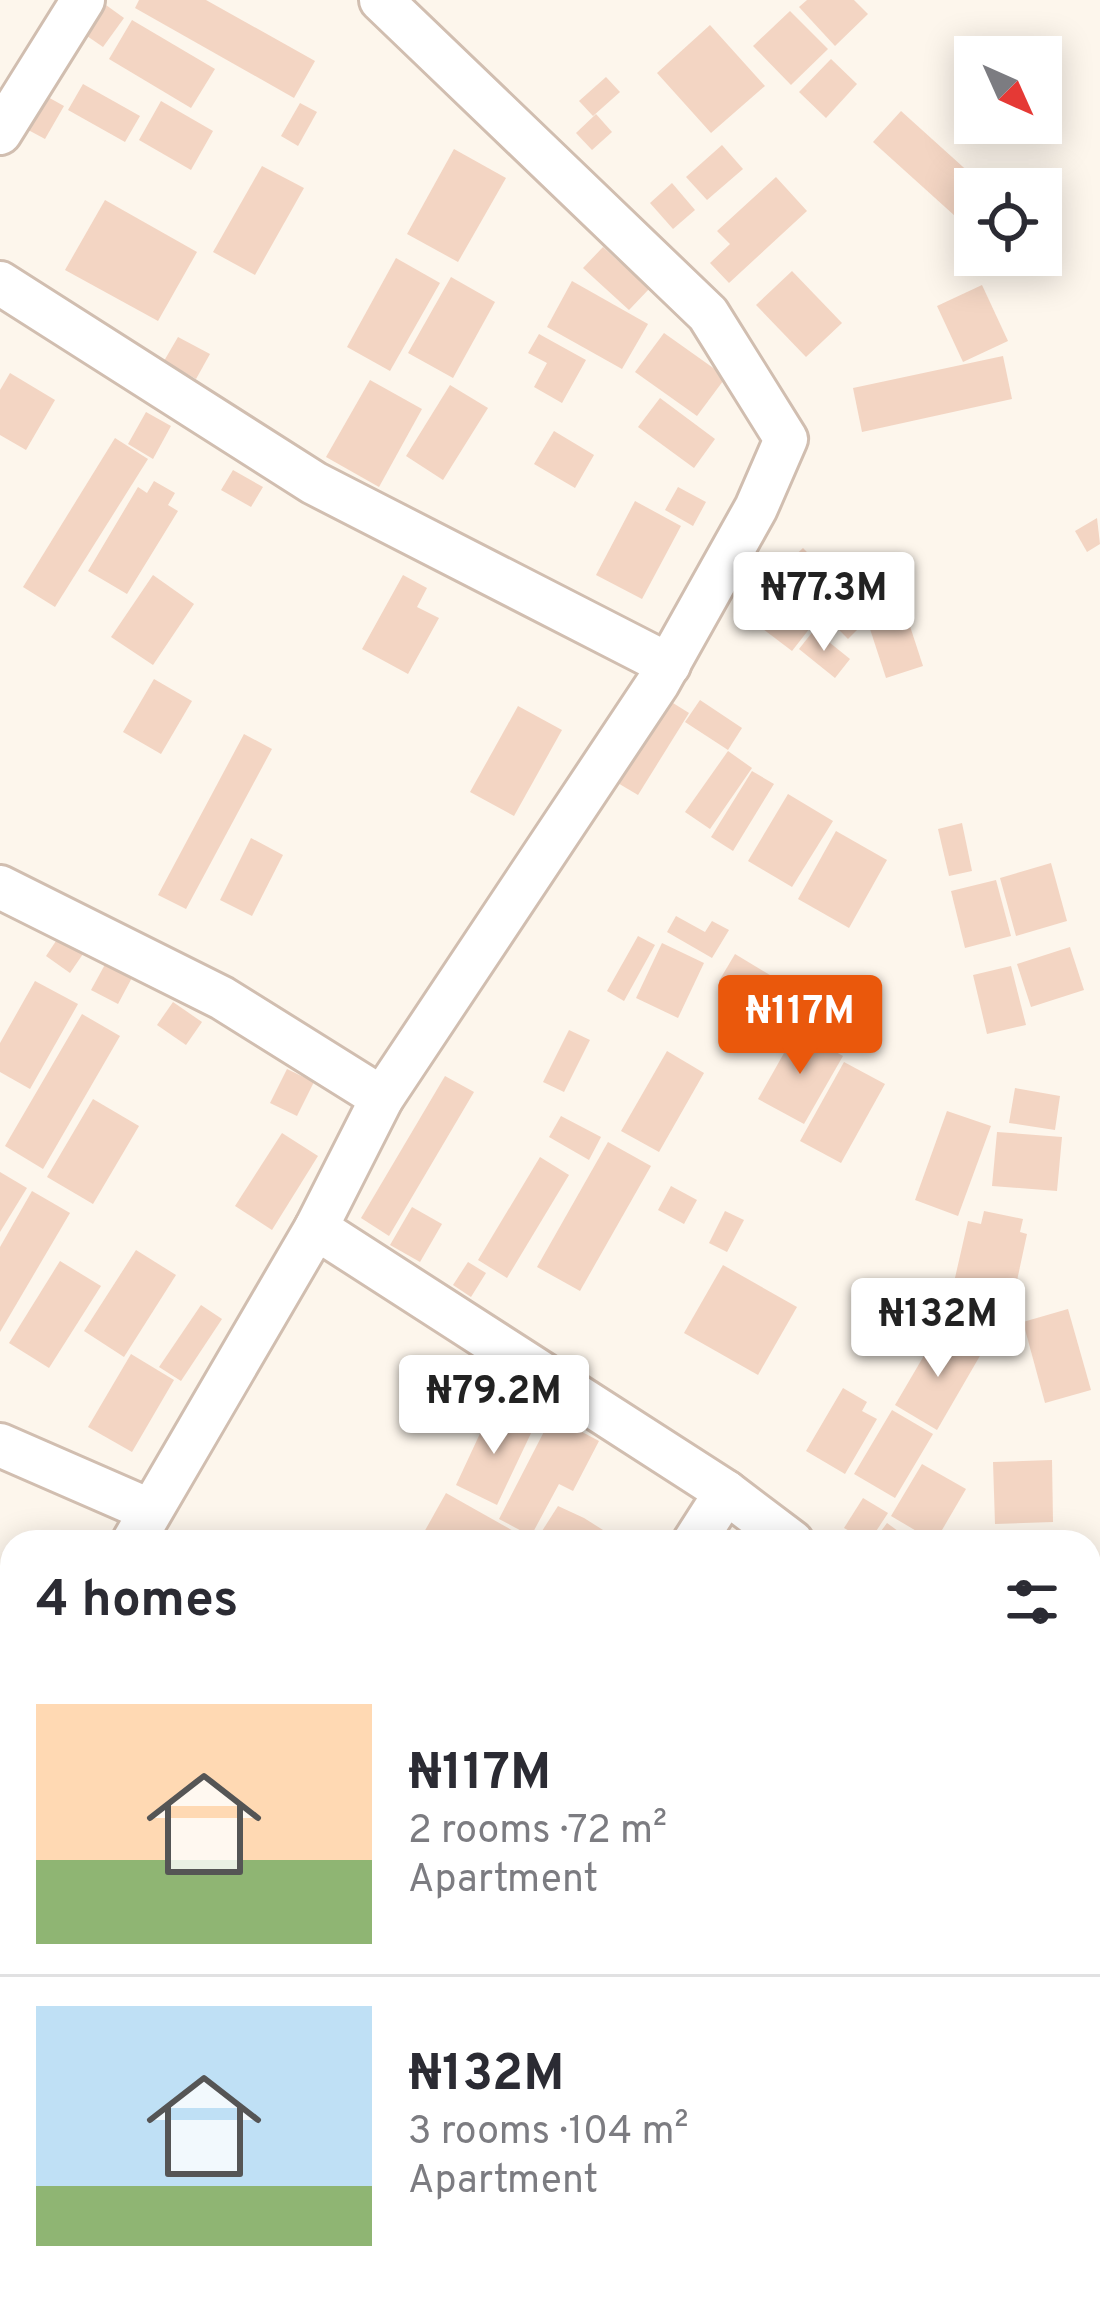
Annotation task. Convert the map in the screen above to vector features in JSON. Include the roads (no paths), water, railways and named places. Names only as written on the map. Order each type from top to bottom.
[{"type":"street","points":[[0,133],[83,0]]},
{"type":"street","points":[[0,1445],[141,1526],[316,1228],[382,1098],[668,665],[755,508],[786,439],[708,314],[381,0]]},
{"type":"street","points":[[0,283],[314,483],[668,665]]},
{"type":"street","points":[[0,887],[222,998],[382,1098]]},
{"type":"street","points":[[316,1228],[726,1492],[776,1530]]},
{"type":"street","points":[[702,1530],[726,1492]]}]
